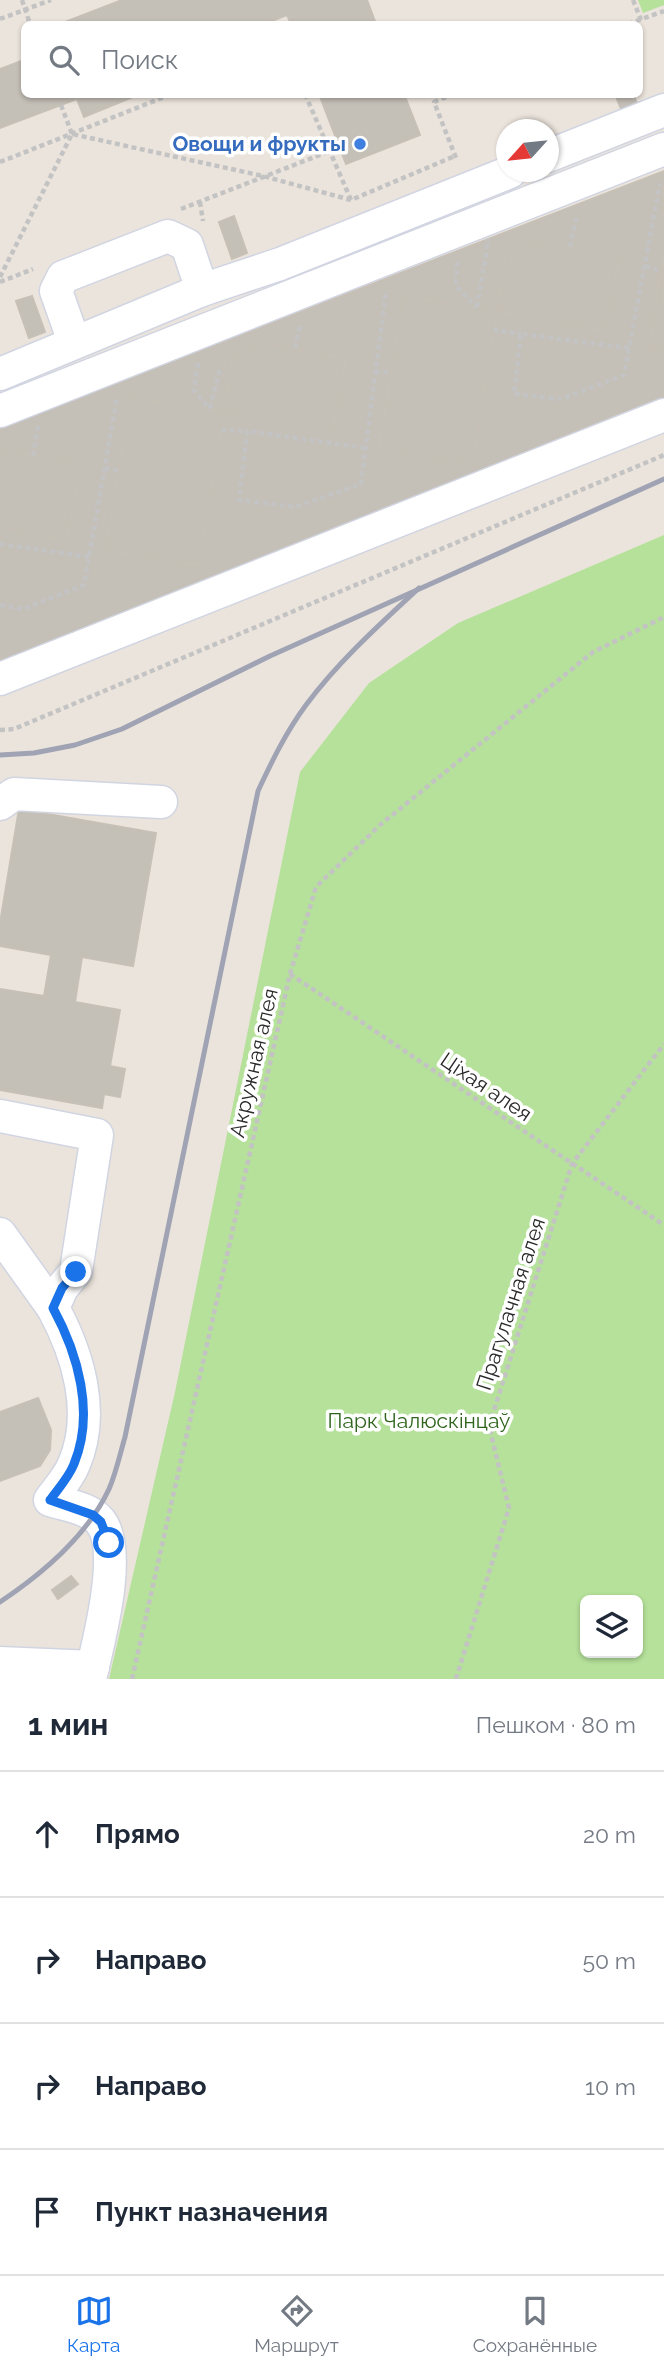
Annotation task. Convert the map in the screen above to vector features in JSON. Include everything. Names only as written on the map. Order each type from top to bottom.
[{"type":"lane","points":[[559,152],[664,110]]},
{"type":"lane","points":[[0,411],[297,309],[574,201],[664,149]]},
{"type":"lane","points":[[559,170],[574,201]]},
{"type":"lane","points":[[0,374],[202,290],[280,264],[496,177]]},
{"type":"lane","points":[[74,342],[57,290],[63,277],[168,236],[187,245],[202,290]]},
{"type":"lane","points":[[280,264],[297,309]]},
{"type":"lane","points":[[0,679],[664,415]]},
{"type":"lane","points":[[0,804],[15,794],[161,802]]},
{"type":"lane","points":[[0,1116],[97,1135],[76,1272],[62,1288],[53,1308]]},
{"type":"lane","points":[[0,1234],[53,1308],[68,1336],[77,1369],[83,1401],[84,1433],[74,1466],[50,1500],[93,1515],[101,1522],[109,1543],[111,1565],[91,1673],[0,1664]]},
{"type":"path","points":[[22,0],[29,21]]},
{"type":"path","points":[[0,19],[51,0]]},
{"type":"path","points":[[633,0],[640,20]]},
{"type":"path","points":[[637,21],[664,10]]},
{"type":"path","points":[[0,162],[162,98]]},
{"type":"path","points":[[307,98],[351,200]]},
{"type":"path","points":[[444,98],[434,102],[468,188]]},
{"type":"path","points":[[0,277],[72,134],[61,104]]},
{"type":"path","points":[[72,134],[263,176],[351,200],[455,156]]},
{"type":"path","points":[[522,334],[514,394],[561,400],[624,375],[660,183]]},
{"type":"path","points":[[570,247],[574,201]]},
{"type":"path","points":[[457,262],[456,286],[477,308],[488,239]]},
{"type":"path","points":[[645,266],[661,271]]},
{"type":"path","points":[[247,431],[239,500],[295,507],[361,484],[386,289]]},
{"type":"path","points":[[295,348],[297,309]]},
{"type":"path","points":[[494,330],[629,348]]},
{"type":"path","points":[[198,362],[194,390],[209,409],[220,368]]},
{"type":"path","points":[[375,371],[391,373]]},
{"type":"path","points":[[0,606],[23,609],[84,585],[118,393]]},
{"type":"path","points":[[33,456],[39,423]]},
{"type":"path","points":[[221,430],[247,431],[366,449]]},
{"type":"path","points":[[0,730],[27,724],[664,455]]},
{"type":"path","points":[[104,468],[118,471]]},
{"type":"path","points":[[0,544],[89,557]]},
{"type":"path","name":"Акружная алея","points":[[132,1679],[290,974],[316,887],[380,825],[593,652],[664,617]]},
{"type":"path","name":"Ціхая алея","points":[[290,974],[664,1226]]},
{"type":"path","name":"Прагулачная алея","points":[[456,1679],[509,1508],[489,1426],[572,1164],[664,1044]]},
{"type":"green space","points":[[638,0],[664,0],[664,5],[643,13]]},
{"type":"green space","name":"Парк Чалюскінцаў","points":[[664,535],[664,1679],[109,1679],[175,1392],[300,772],[369,683],[458,623]]},
{"type":"building","points":[[122,0],[367,0],[375,21],[290,21],[287,15],[272,21],[68,21]]},
{"type":"building","points":[[21,61],[21,98],[77,99],[0,128],[0,69]]},
{"type":"building","points":[[77,98],[130,98],[84,117]]},
{"type":"building","points":[[321,98],[406,98],[420,135],[346,164]]},
{"type":"building","points":[[617,98],[635,98],[639,108],[623,114]]},
{"type":"building","points":[[664,171],[664,397],[0,662],[0,428]]},
{"type":"building","points":[[234,216],[247,253],[232,259],[219,222]]},
{"type":"building","points":[[536,241],[619,256],[605,331],[497,311],[506,254]]},
{"type":"building","points":[[664,253],[664,351],[649,349]]},
{"type":"building","points":[[32,296],[45,332],[29,338],[16,301]]},
{"type":"building","points":[[403,296],[497,311],[473,464],[379,449]]},
{"type":"building","points":[[263,343],[346,358],[332,433],[224,412],[233,355]]},
{"type":"building","points":[[130,397],[224,412],[199,565],[106,550]]},
{"type":"building","points":[[0,449],[81,464],[67,540],[0,527]]},
{"type":"building","points":[[19,809],[156,833],[133,966],[82,957],[75,1002],[120,1010],[110,1066],[125,1069],[120,1097],[104,1094],[102,1108],[0,1090],[0,989],[44,996],[51,955],[0,946],[0,923]]},
{"type":"building","points":[[38,1398],[51,1430],[50,1450],[40,1466],[0,1481],[0,1412]]},
{"type":"building","points":[[71,1576],[78,1584],[58,1599],[52,1590]]},
{"type":"railway","points":[[0,755],[34,753],[75,745],[122,729],[270,656],[664,479]]},
{"type":"railway","points":[[0,1602],[32,1579],[76,1538],[100,1506],[114,1477],[125,1437],[258,791],[286,736],[319,689],[360,644],[419,588]]},
{"type":"place","name":"Овощи и фрукты","points":[[360,144]]},
{"type":"route","points":[[76,1272],[62,1288],[53,1308],[68,1336],[77,1369],[83,1401],[84,1433],[74,1466],[50,1500],[93,1515],[101,1522],[109,1543]]}]
